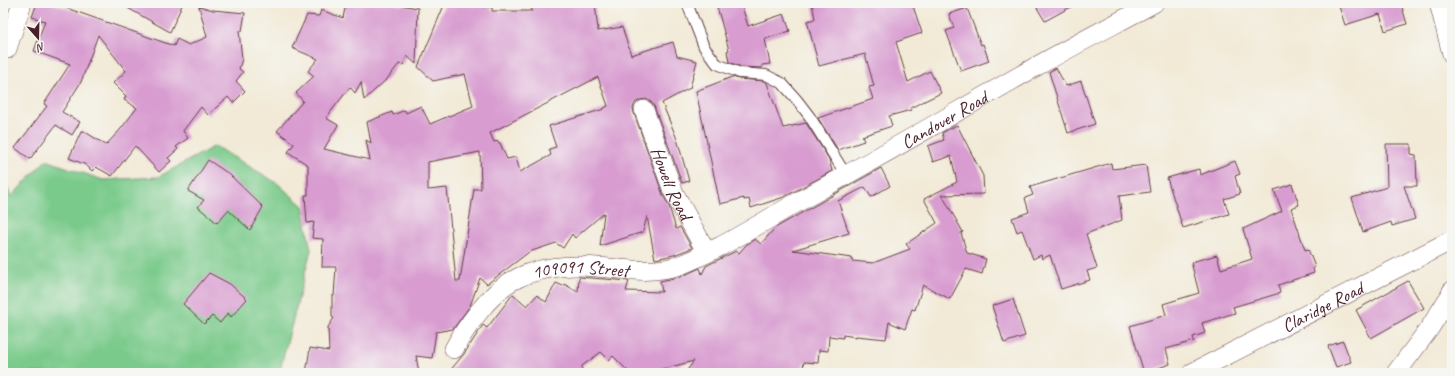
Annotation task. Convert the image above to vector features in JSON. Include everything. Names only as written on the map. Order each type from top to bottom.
[{"type":"street","points":[[7,49],[22,3]]},
{"type":"street","name":"Candover Road","points":[[734,239],[1038,66],[1154,3]]},
{"type":"street","points":[[1439,3],[1452,54]]},
{"type":"street","name":"Howell Road","points":[[644,110],[673,191],[708,253]]},
{"type":"street","name":"109091 Street","points":[[454,349],[461,336],[494,295],[510,282],[522,277],[555,267],[575,266],[644,270],[660,269],[676,266],[708,253],[734,239]]},
{"type":"street","name":"Claridge Road","points":[[1192,373],[1452,240]]},
{"type":"street","points":[[1396,373],[1429,329],[1452,291]]},
{"type":"lane","points":[[687,3],[704,47],[717,64],[740,73],[766,75],[782,84],[810,117],[846,175]]},
{"type":"green space","points":[[215,146],[277,183],[303,206],[311,250],[280,373],[3,373],[3,175],[11,197],[46,160],[103,180],[158,177]]},
{"type":"building","points":[[37,3],[52,3],[174,46],[177,39],[189,45],[207,37],[199,6],[213,10],[245,13],[242,31],[239,31],[242,59],[239,69],[243,72],[236,81],[245,91],[233,103],[228,97],[208,115],[201,107],[183,131],[188,138],[176,147],[178,149],[168,158],[171,161],[159,172],[135,146],[112,176],[96,167],[92,171],[86,165],[69,158],[82,130],[106,145],[137,108],[124,100],[126,96],[113,83],[126,71],[98,35],[81,82],[62,112],[80,122],[72,135],[56,125],[30,159],[15,148],[47,106],[44,104],[70,64],[34,51],[45,21],[32,17]]},
{"type":"building","points":[[119,3],[183,3],[170,32]]},
{"type":"building","points":[[346,3],[389,3],[418,8],[416,64],[407,56],[403,65],[399,64],[387,79],[364,100],[361,82],[355,93],[350,87],[326,118],[338,125],[324,149],[370,160],[366,140],[371,143],[367,122],[392,112],[393,115],[405,110],[406,113],[421,106],[430,124],[473,106],[465,74],[433,81],[418,67],[445,3],[483,4],[483,7],[492,7],[492,11],[532,11],[529,3],[595,3],[598,31],[622,27],[631,55],[673,42],[677,56],[697,61],[690,88],[662,103],[677,139],[689,181],[682,183],[654,106],[651,102],[646,99],[640,100],[635,103],[633,108],[676,229],[680,227],[692,248],[674,255],[655,259],[647,216],[643,232],[600,246],[604,213],[575,238],[572,234],[563,248],[556,243],[529,252],[487,284],[480,278],[470,306],[453,329],[436,332],[432,358],[416,356],[419,373],[306,373],[310,348],[329,351],[328,327],[334,318],[332,317],[332,296],[334,296],[336,267],[322,267],[323,239],[312,238],[314,222],[307,223],[305,195],[308,195],[308,165],[288,152],[294,144],[277,131],[303,101],[296,93],[314,76],[308,71],[318,59],[292,48],[307,15],[319,16],[321,10],[343,18]],"holes":[[[598,77],[608,106],[604,109],[549,126],[556,147],[549,149],[551,155],[520,172],[516,157],[507,159],[500,143],[498,143],[498,141],[494,142],[490,133]],[[480,152],[481,189],[474,189],[460,281],[456,281],[447,188],[428,190],[428,162]]]},
{"type":"building","points":[[716,3],[741,3],[748,26],[784,14],[790,31],[765,39],[770,64],[762,65],[762,68],[741,67],[729,62],[727,51],[729,50]]},
{"type":"building","points":[[812,3],[912,3],[922,33],[896,42],[908,82],[930,71],[941,93],[910,108],[911,110],[889,116],[892,126],[862,136],[864,141],[838,150],[818,118],[873,99],[869,87],[874,86],[865,54],[819,66],[807,21],[815,19]]},
{"type":"building","points":[[1034,3],[1078,3],[1045,21]]},
{"type":"building","points":[[1338,3],[1404,3],[1405,6],[1402,7],[1407,24],[1385,31],[1380,14],[1345,25]]},
{"type":"building","points":[[967,8],[981,45],[983,44],[989,61],[961,71],[946,31],[954,28],[949,14]]},
{"type":"building","points":[[1056,68],[1066,86],[1081,81],[1095,124],[1068,133],[1049,72]]},
{"type":"building","points":[[732,77],[764,81],[767,83],[783,128],[806,123],[829,159],[832,171],[784,197],[751,208],[749,199],[744,200],[744,198],[720,204],[696,91]]},
{"type":"building","points":[[957,125],[983,176],[984,194],[942,195],[963,232],[961,233],[967,253],[986,259],[982,274],[966,269],[950,299],[923,285],[915,310],[912,309],[905,329],[889,322],[886,339],[843,335],[843,338],[829,336],[828,351],[819,350],[818,363],[804,362],[802,373],[685,373],[694,361],[646,373],[630,373],[613,356],[609,360],[601,352],[582,366],[582,373],[448,373],[464,354],[483,325],[487,328],[513,294],[527,306],[537,295],[546,302],[556,283],[563,286],[564,284],[578,292],[579,277],[629,281],[626,291],[662,292],[660,281],[680,277],[700,268],[702,274],[706,266],[736,251],[739,253],[746,245],[755,239],[761,244],[775,228],[881,168],[890,186],[871,197],[865,187],[838,201],[849,233],[793,250],[852,258],[852,261],[873,263],[910,249],[906,244],[937,223],[924,199],[957,182],[951,156],[933,162],[928,146],[944,140],[942,133]]},
{"type":"building","points":[[1386,144],[1411,144],[1411,154],[1416,155],[1417,186],[1404,186],[1415,219],[1392,226],[1391,222],[1363,232],[1352,198],[1387,187]]},
{"type":"building","points":[[208,160],[229,174],[263,207],[250,230],[228,210],[217,223],[198,207],[204,200],[188,191]]},
{"type":"building","points":[[1235,161],[1240,174],[1235,176],[1240,194],[1224,199],[1229,214],[1183,228],[1167,178],[1199,169],[1200,175]]},
{"type":"building","points":[[1111,163],[1112,169],[1146,165],[1150,192],[1119,196],[1122,220],[1086,234],[1097,268],[1087,271],[1090,280],[1061,289],[1050,255],[1042,259],[1041,255],[1033,259],[1022,230],[1017,232],[1012,218],[1029,212],[1025,198],[1033,195],[1030,187]]},
{"type":"building","points":[[1292,184],[1299,205],[1291,208],[1305,250],[1308,249],[1315,267],[1313,268],[1314,273],[1278,285],[1280,293],[1233,307],[1235,313],[1202,323],[1205,333],[1193,337],[1194,341],[1166,349],[1170,364],[1144,373],[1130,326],[1166,315],[1163,304],[1199,293],[1191,262],[1217,255],[1221,269],[1252,259],[1243,229],[1282,211],[1274,190]]},
{"type":"building","points":[[209,273],[230,284],[247,299],[231,317],[228,313],[220,323],[212,316],[204,324],[183,304]]},
{"type":"building","points":[[1408,281],[1424,308],[1371,338],[1356,310]]},
{"type":"building","points":[[1013,299],[1025,336],[1004,343],[992,306]]},
{"type":"building","points":[[1343,341],[1351,362],[1336,367],[1328,346]]}]
